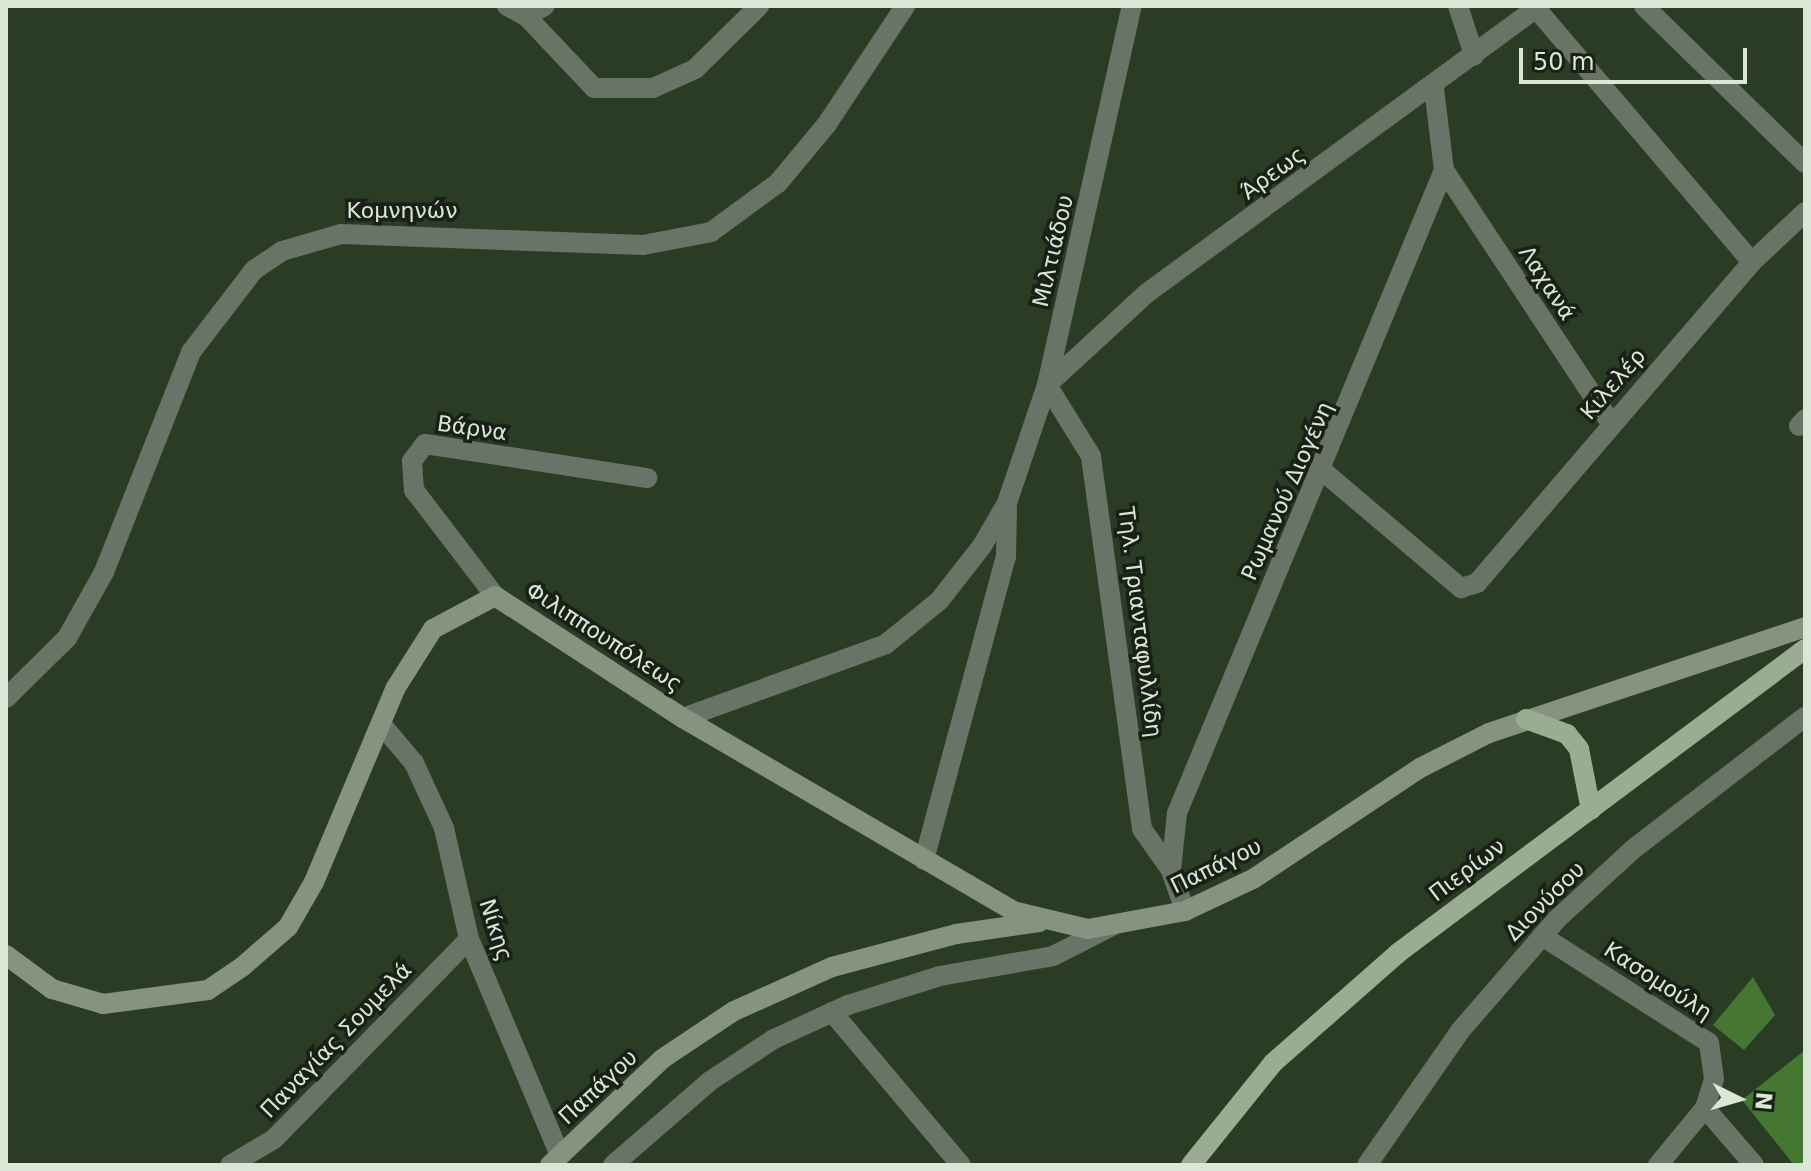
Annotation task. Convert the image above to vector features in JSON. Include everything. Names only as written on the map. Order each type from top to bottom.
[{"type":"main road","name":"Πιερίων","points":[[1191,1165],[1273,1063],[1398,953],[1805,649]]},
{"type":"main road","points":[[1526,719],[1567,734],[1579,749],[1591,810]]},
{"type":"street","points":[[507,6],[526,16],[594,88],[653,88],[695,69],[759,6]]},
{"type":"street","points":[[526,16],[545,6]]},
{"type":"street","name":"Κομνηνών","points":[[6,698],[67,638],[104,572],[191,352],[254,270],[282,251],[341,234],[643,245],[711,232],[778,183],[827,124],[905,6]]},
{"type":"street","name":"Μιλτιάδου","points":[[683,718],[886,644],[939,601],[1007,503],[1047,385],[1132,6]]},
{"type":"street","points":[[1458,6],[1474,55]]},
{"type":"street","points":[[1644,6],[1805,163]]},
{"type":"street","points":[[1536,7],[1752,262]]},
{"type":"street","name":"Άρεως","points":[[1047,385],[1147,293],[1434,88],[1536,7]]},
{"type":"street","name":"Ρωμανού Διογένη","points":[[1185,911],[1171,870],[1177,813],[1210,721],[1324,472],[1444,170],[1434,88]]},
{"type":"street","name":"Λαχανά","points":[[1444,170],[1610,422]]},
{"type":"street","name":"Κιλελέρ","points":[[1324,472],[1461,588],[1493,570],[1610,422],[1752,262],[1805,212]]},
{"type":"street","name":"Τηλ. Τριανταφυλλίδη","points":[[1047,385],[1091,456],[1142,829],[1171,870]]},
{"type":"street","name":"Βάρνα","points":[[495,596],[414,490],[412,461],[425,444],[647,478]]},
{"type":"street","name":"Μιλτιάδου","points":[[924,860],[1006,557],[1007,503]]},
{"type":"street","name":"Φιλιππουπόλεως","points":[[6,955],[52,989],[103,1004],[208,990],[288,927],[382,725],[395,689],[433,629],[495,596],[683,718],[924,860],[1039,922],[1112,926]]},
{"type":"street","name":"Παπάγου","points":[[613,1165],[710,1081],[832,1012],[940,976],[1053,956],[1112,926],[1185,911],[1253,879],[1420,768],[1526,719],[1805,627]]},
{"type":"street","name":"Διονύσου","points":[[1367,1165],[1460,1031],[1542,936],[1632,850],[1805,717]]},
{"type":"street","name":"Νίκης","points":[[382,725],[414,763],[444,828],[469,939],[555,1160]]},
{"type":"street","name":"Παπάγου","points":[[555,1160],[662,1059],[734,1011],[832,967],[956,934],[1039,922]]},
{"type":"street","name":"Κασομούλη","points":[[1542,936],[1709,1043],[1714,1079],[1705,1108]]},
{"type":"street","name":"Παναγίας Σουμελά","points":[[230,1165],[274,1139],[469,939]]},
{"type":"street","points":[[832,1012],[961,1165]]},
{"type":"street","points":[[1658,1165],[1705,1108],[1754,1165]]},
{"type":"building","points":[[1753,977],[1775,1015],[1744,1050],[1713,1025]]},
{"type":"building","points":[[1805,1050],[1805,1165],[1794,1165],[1742,1100]]}]
